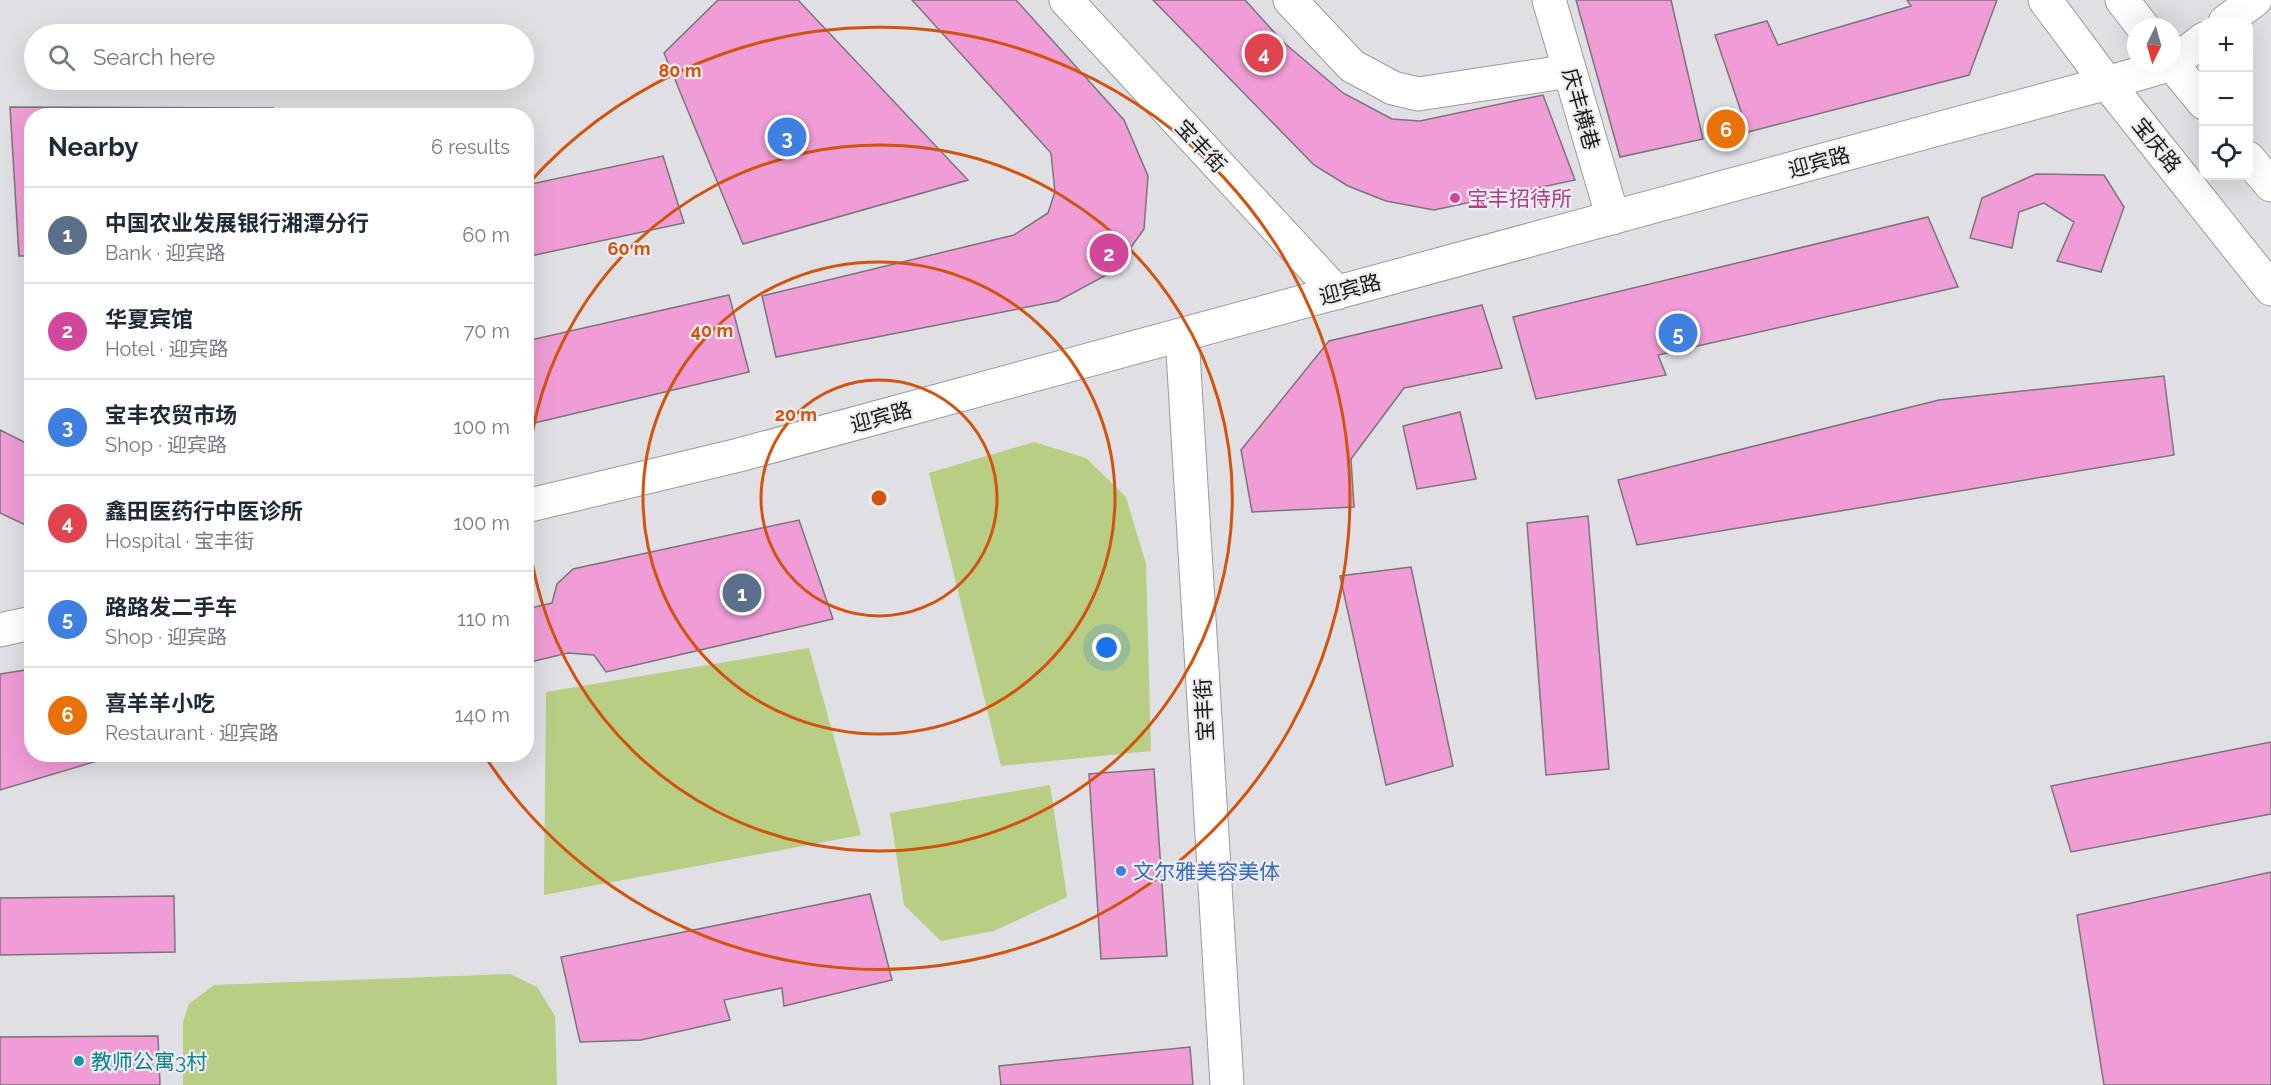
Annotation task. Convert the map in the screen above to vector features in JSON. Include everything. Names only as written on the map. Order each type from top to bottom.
[{"type":"street","name":"宝丰街","points":[[1066,0],[1337,293]]},
{"type":"street","points":[[1290,0],[1352,66],[1392,87],[1418,94],[1570,71]]},
{"type":"street","name":"庆丰横巷","points":[[1549,0],[1613,218]]},
{"type":"street","name":"宝庆路","points":[[2045,0],[2271,289]]},
{"type":"street","points":[[2122,0],[2136,18]]},
{"type":"street","points":[[2230,18],[2255,0]]},
{"type":"street","points":[[2181,56],[2199,43]]},
{"type":"street","name":"迎宾路","points":[[534,504],[739,455],[2143,72]]},
{"type":"street","points":[[2178,72],[2199,97]]},
{"type":"street","points":[[2253,164],[2271,185]]},
{"type":"street","name":"宝丰街","points":[[1182,335],[1227,1085]]},
{"type":"street","points":[[0,630],[24,624]]},
{"type":"green space","points":[[1034,442],[1086,458],[1126,497],[1146,564],[1151,751],[1001,766],[929,473]]},
{"type":"green space","points":[[809,648],[861,835],[544,895],[546,692]]},
{"type":"green space","points":[[1050,785],[1067,897],[994,931],[941,941],[904,905],[890,813]]},
{"type":"green space","points":[[510,974],[537,987],[555,1016],[557,1085],[183,1085],[183,1022],[189,1004],[214,985]]},
{"type":"building","points":[[718,0],[798,0],[968,180],[743,244],[664,53]]},
{"type":"building","points":[[912,0],[1016,0],[1124,120],[1148,176],[1144,229],[1114,271],[1058,301],[776,357],[762,296],[1014,235],[1048,213],[1055,192],[1051,153]]},
{"type":"building","points":[[1153,0],[1245,0],[1282,41],[1343,93],[1392,119],[1420,121],[1543,95],[1575,180],[1434,210],[1386,201],[1348,186],[1314,165]]},
{"type":"building","points":[[1576,0],[1671,0],[1703,139],[1620,157]]},
{"type":"building","points":[[1907,0],[1997,0],[1969,75],[1748,132],[1715,35],[1767,21],[1778,45],[1911,6]]},
{"type":"building","points":[[10,107],[273,108],[24,108],[24,256],[19,256]]},
{"type":"building","points":[[663,156],[684,223],[534,255],[534,183]]},
{"type":"building","points":[[2036,174],[2104,175],[2124,207],[2101,272],[2057,261],[2074,222],[2044,203],[2019,212],[2012,248],[1970,238],[1982,198]]},
{"type":"building","points":[[1928,217],[1958,287],[1658,355],[1666,375],[1536,399],[1513,317]]},
{"type":"building","points":[[729,295],[749,372],[534,423],[534,339]]},
{"type":"building","points":[[1482,305],[1502,368],[1404,388],[1351,459],[1354,507],[1252,512],[1241,450],[1329,341]]},
{"type":"building","points":[[2164,376],[2174,455],[1637,545],[1618,480],[1939,400]]},
{"type":"building","points":[[1460,412],[1476,479],[1417,489],[1403,426]]},
{"type":"building","points":[[0,430],[24,442],[24,524],[0,513]]},
{"type":"building","points":[[1588,516],[1609,769],[1546,775],[1527,523]]},
{"type":"building","points":[[799,520],[833,619],[606,672],[594,655],[568,653],[534,661],[534,607],[552,603],[557,584],[573,569]]},
{"type":"building","points":[[1411,567],[1453,766],[1386,785],[1340,576]]},
{"type":"building","points":[[24,670],[24,762],[94,762],[0,790],[0,674]]},
{"type":"building","points":[[2271,742],[2271,814],[2071,852],[2051,786]]},
{"type":"building","points":[[1154,769],[1167,956],[1101,959],[1089,774]]},
{"type":"building","points":[[2271,872],[2271,1085],[2104,1085],[2077,915]]},
{"type":"building","points":[[870,894],[892,980],[784,1006],[782,988],[724,1000],[730,1020],[641,1040],[580,1042],[561,957]]},
{"type":"building","points":[[174,896],[175,952],[0,955],[0,898]]},
{"type":"building","name":"教师公寓3村","points":[[158,1036],[160,1085],[0,1085],[0,1037]]},
{"type":"building","points":[[1190,1047],[1193,1085],[1001,1085],[999,1066]]},
{"type":"place","name":"鑫田医药行中医诊所","points":[[1264,53]]},
{"type":"place","name":"喜羊羊小吃","points":[[1726,129]]},
{"type":"place","name":"宝丰农贸市场","points":[[787,137]]},
{"type":"place","name":"宝丰招待所","points":[[1455,198]]},
{"type":"place","name":"华夏宾馆","points":[[1109,253]]},
{"type":"place","name":"路路发二手车","points":[[1678,333]]},
{"type":"place","name":"中国农业发展银行湘潭分行","points":[[742,593]]},
{"type":"place","name":"文尔雅美容美体","points":[[1121,871]]},
{"type":"place","name":"教师公寓3村","points":[[79,1061]]}]
